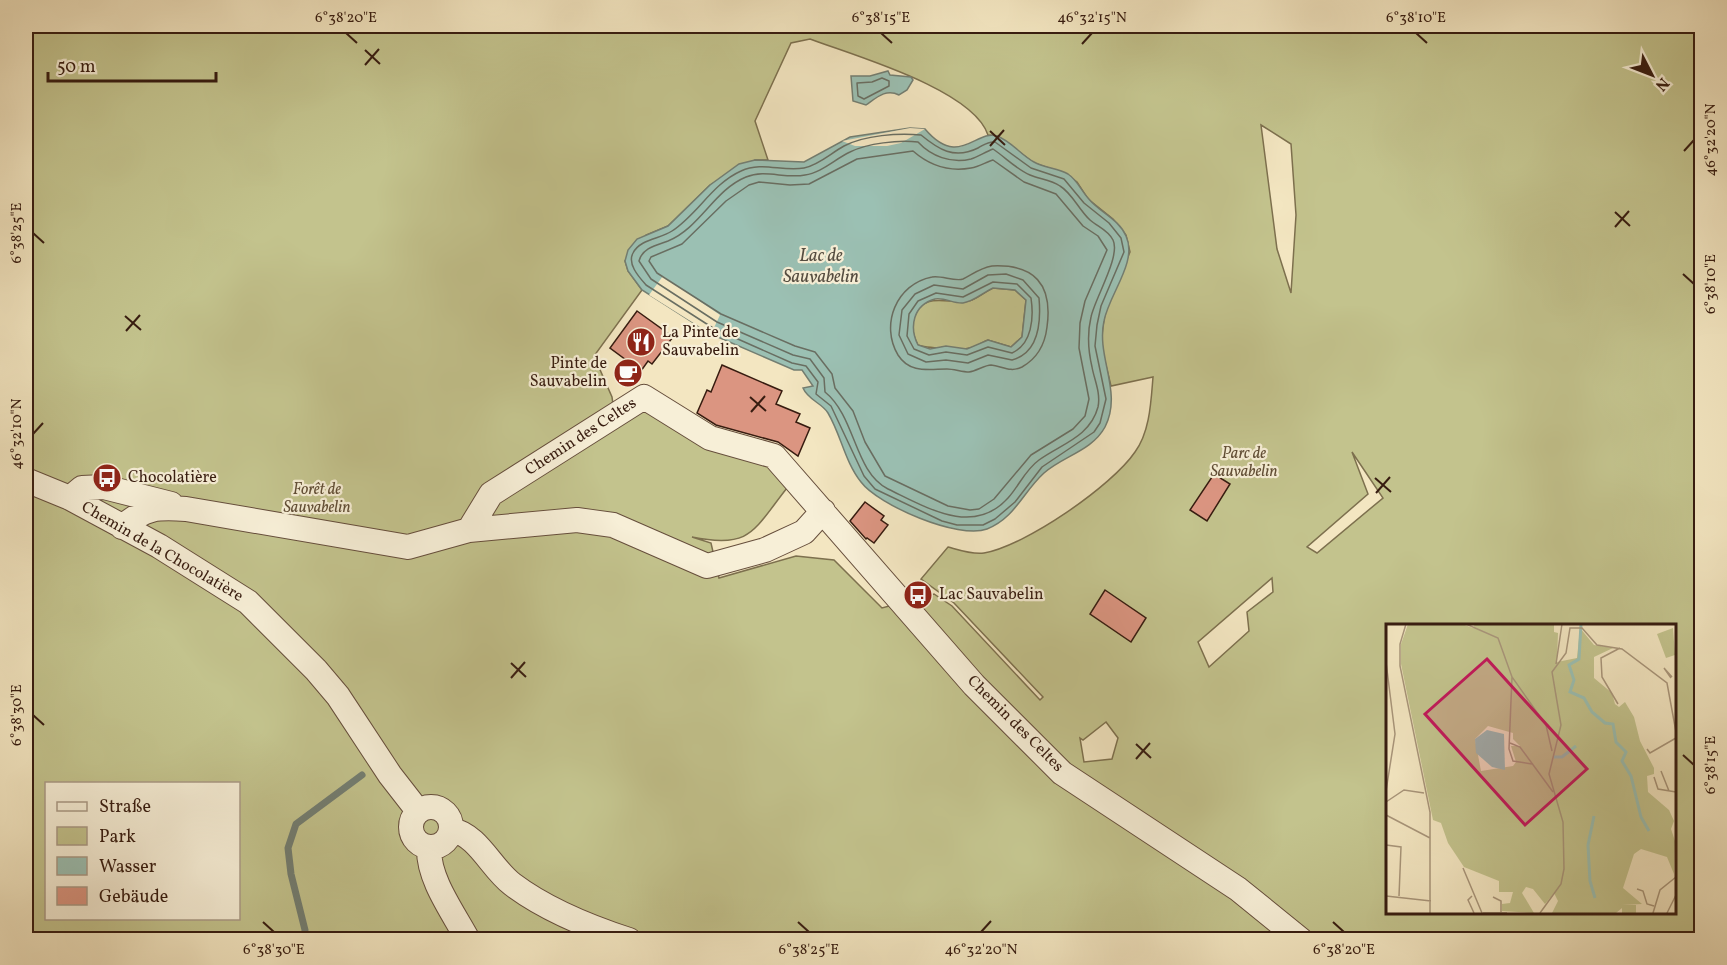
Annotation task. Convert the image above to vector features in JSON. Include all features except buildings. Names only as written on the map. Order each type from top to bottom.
[{"type":"street","name":"Chemin des Celtes","points":[[469,530],[491,494],[644,397],[710,438],[774,456],[974,685],[1062,773],[1238,888],[1301,939]]},
{"type":"street","name":"Chemin de la Chocolatière","points":[[26,480],[70,498],[248,602],[338,696],[390,775],[418,811]]},
{"type":"street","points":[[70,498],[82,488],[104,487],[200,511],[408,547],[469,530],[586,521],[613,525],[707,566],[765,550],[804,532],[823,511]]},
{"type":"street","points":[[122,527],[135,516],[154,507],[200,511]]},
{"type":"street","points":[[429,806],[441,809],[450,818],[452,830],[448,840],[439,846],[429,848],[421,845],[411,833],[411,825],[418,811],[429,806]]},
{"type":"street","points":[[452,830],[464,832],[512,884],[554,909],[628,939]]},
{"type":"street","points":[[429,848],[428,860],[442,893],[468,939]]},
{"type":"green space","name":"Forêt de Sauvabelin","points":[[26,26],[1701,26],[1701,939],[26,939]],"holes":[[[810,39],[881,64],[936,89],[960,103],[978,118],[988,135],[998,136],[1034,163],[1066,174],[1077,182],[1088,199],[1113,219],[1126,235],[1130,252],[1106,308],[1101,345],[1111,386],[1153,377],[1149,416],[1140,444],[1124,466],[1107,481],[1044,527],[1022,539],[984,553],[971,553],[948,547],[921,579],[954,603],[1043,697],[1040,700],[952,606],[934,594],[882,608],[834,560],[796,556],[719,578],[711,543],[692,537],[727,540],[749,533],[758,526],[787,488],[770,465],[651,410],[627,413],[615,420],[612,397],[594,356],[642,290],[628,271],[625,261],[646,235],[668,226],[710,185],[755,160],[768,160],[755,121],[791,43]],[[1261,125],[1291,144],[1296,215],[1291,293],[1277,249]],[[1352,452],[1383,498],[1317,553],[1307,547],[1368,494]],[[1272,578],[1273,592],[1247,612],[1249,631],[1209,667],[1198,642]],[[1106,722],[1118,738],[1112,759],[1084,762],[1080,738],[1083,740]]]},
{"type":"green space","points":[[993,288],[1015,290],[1026,300],[1022,337],[1011,347],[988,340],[966,349],[918,345],[913,332],[913,322],[918,309],[924,304],[939,300],[964,302]]},
{"type":"water","points":[[888,71],[890,75],[911,77],[913,80],[907,90],[899,95],[885,93],[866,105],[853,101],[851,76],[870,76]]},
{"type":"water","name":"Lac de Sauvabelin","points":[[910,128],[925,129],[937,140],[948,146],[957,147],[989,135],[997,136],[1034,162],[1071,176],[1093,203],[1119,225],[1126,236],[1129,246],[1126,267],[1107,311],[1102,334],[1111,401],[1110,414],[1105,427],[1093,442],[1044,473],[1005,518],[987,529],[958,530],[939,525],[901,510],[870,491],[851,466],[828,413],[805,392],[803,388],[813,386],[802,370],[794,370],[711,334],[642,290],[628,271],[625,261],[628,250],[637,239],[668,226],[710,185],[739,164],[755,160],[804,162],[850,137]],"holes":[[[993,288],[1015,290],[1026,300],[1022,337],[1011,347],[988,340],[967,349],[946,346],[930,349],[918,345],[914,331],[915,318],[922,306],[928,302],[938,299],[963,303]]]},
{"type":"pier","points":[[910,128],[925,129],[901,143],[887,146],[855,146],[842,141]]},
{"type":"pier","points":[[663,276],[720,315],[711,334],[649,295]]},
{"type":"waterway","points":[[304,940],[305,930],[291,874],[288,848],[296,824],[362,775]]},
{"type":"place","name":"La Pinte de Sauvabelin","points":[[641,342]]},
{"type":"place","name":"Pinte de Sauvabelin","points":[[628,373]]},
{"type":"place","name":"Chocolatière","points":[[107,478]]},
{"type":"place","name":"Lac Sauvabelin","points":[[918,595]]},
{"type":"park label","name":"Parc de Sauvabelin","points":[[1244,463]]}]
